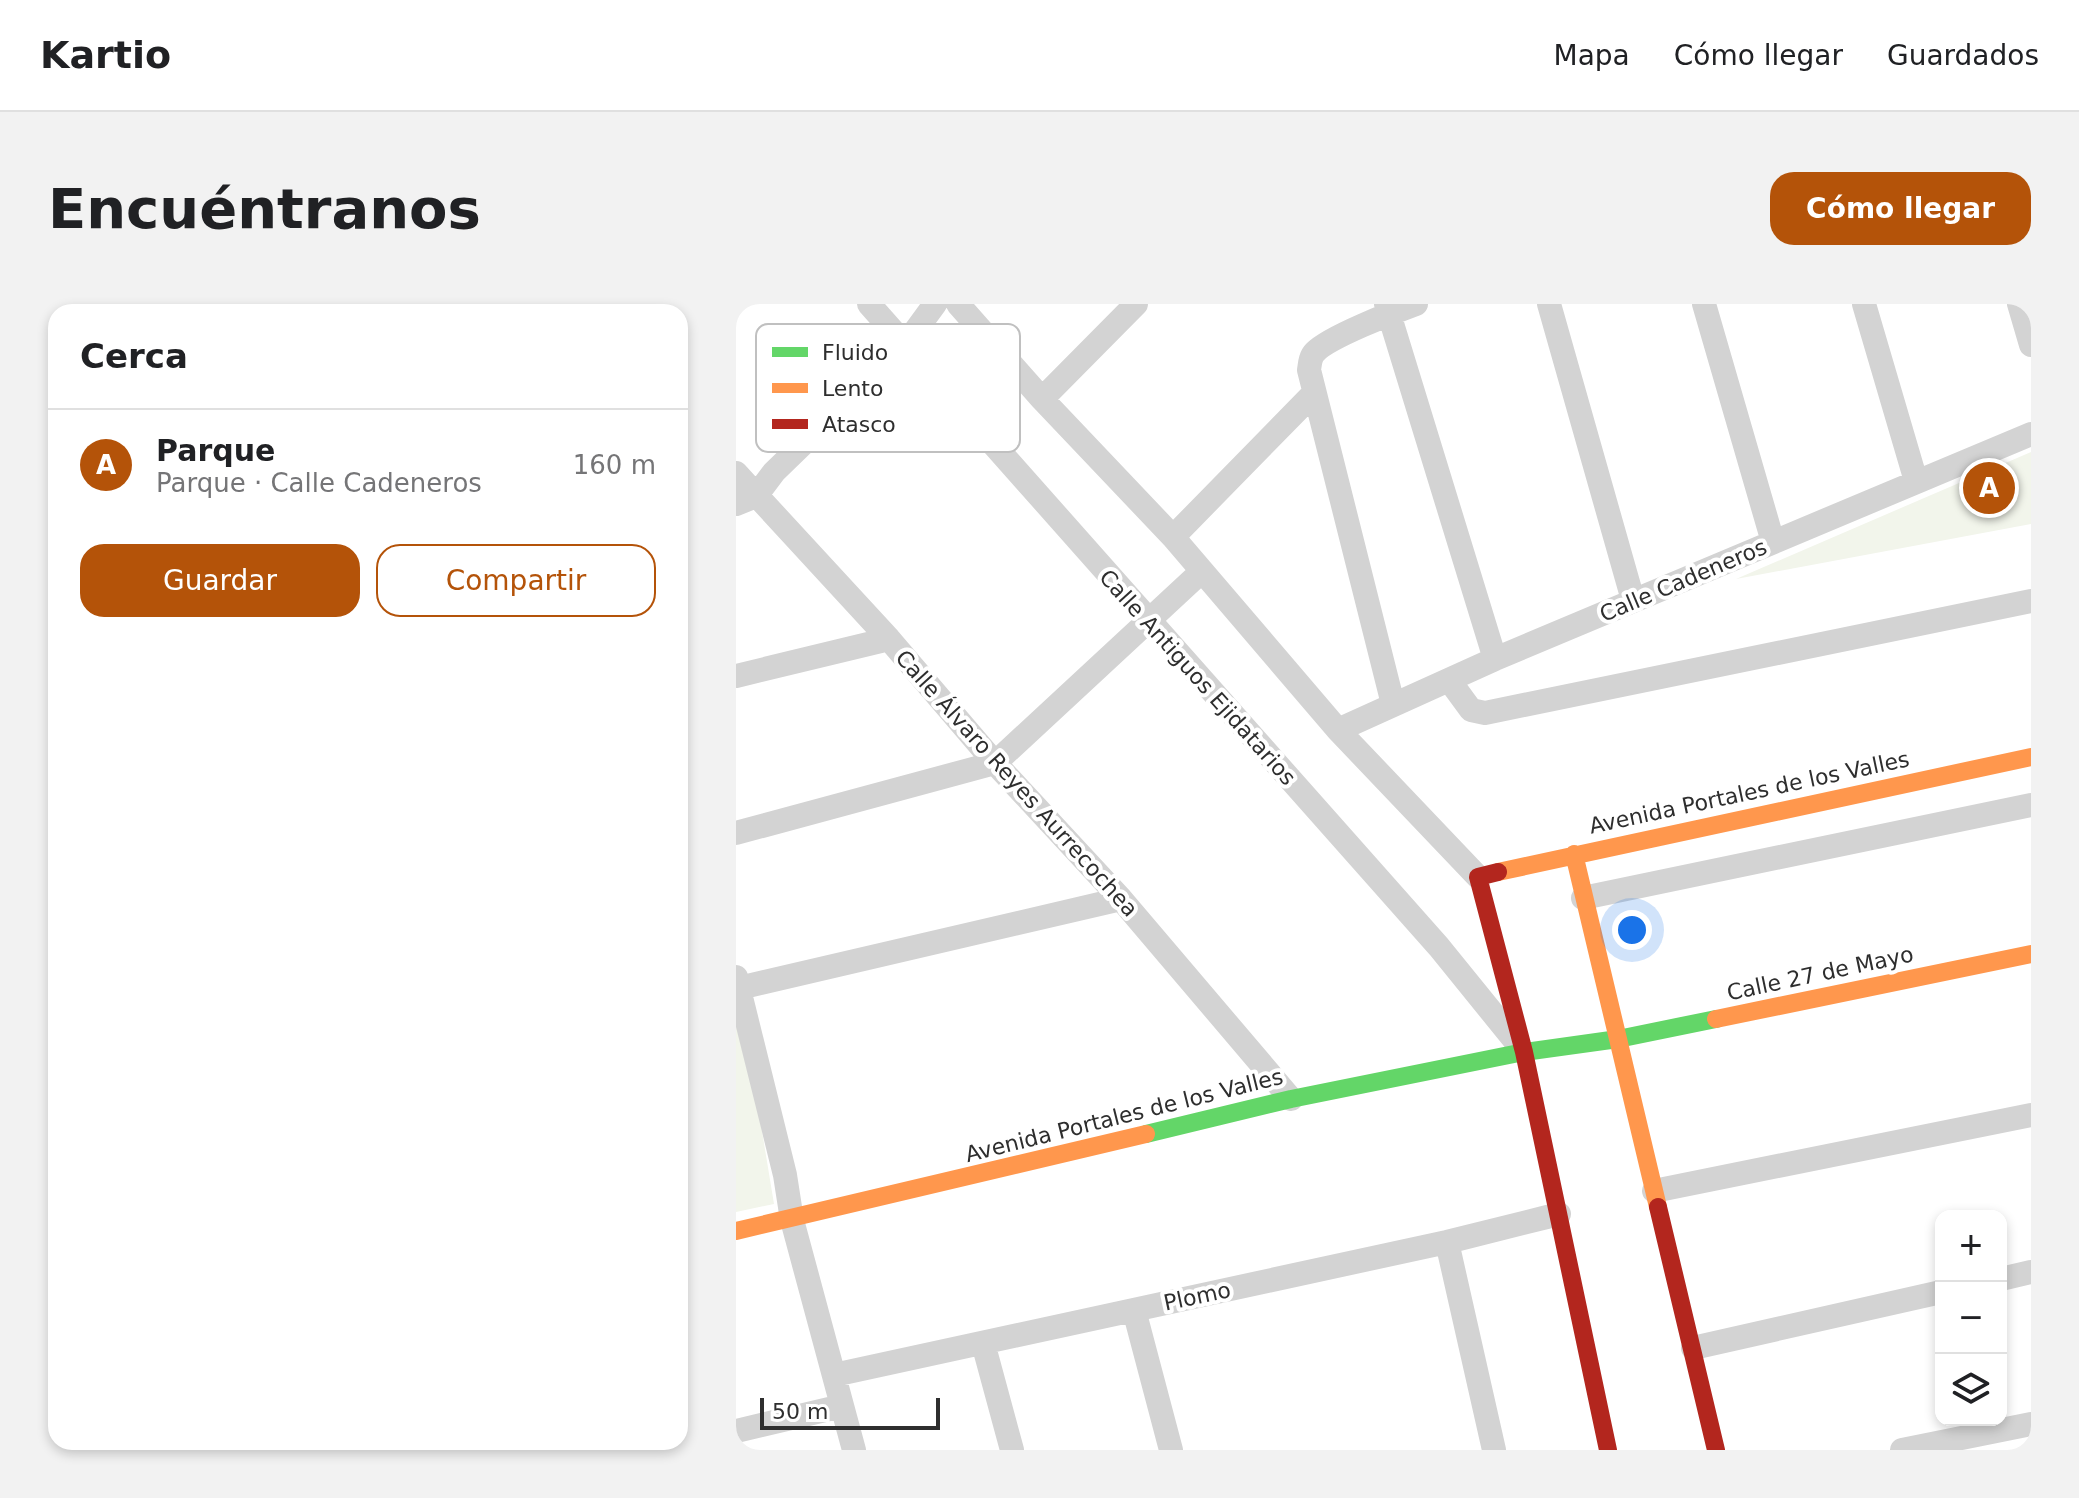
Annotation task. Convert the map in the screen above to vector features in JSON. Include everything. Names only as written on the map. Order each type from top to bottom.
[{"type":"street","name":"Calle Antiguos Ejidatarios","points":[[869,304],[887,324]]},
{"type":"street","points":[[920,324],[935,304]]},
{"type":"street","name":"Calle Antiguos Ejidatarios","points":[[958,304],[976,324]]},
{"type":"street","points":[[1042,399],[1136,304]]},
{"type":"street","points":[[1393,704],[1309,370],[1310,360],[1316,351],[1388,309],[1416,304]]},
{"type":"street","points":[[1549,304],[1633,600]]},
{"type":"street","points":[[1704,304],[1773,542]]},
{"type":"street","points":[[1864,304],[1916,481]]},
{"type":"street","points":[[2019,304],[2031,345]]},
{"type":"street","points":[[1388,309],[1495,659]]},
{"type":"street","name":"Calle Antiguos Ejidatarios","points":[[1020,374],[1173,537],[1338,730],[1478,877],[1524,1052],[1608,1450]]},
{"type":"street","points":[[1173,537],[1314,393]]},
{"type":"street","name":"Calle Cadeneros","points":[[1338,730],[1633,600],[2031,434]]},
{"type":"street","points":[[746,500],[795,452]]},
{"type":"street","name":"Calle Antiguos Ejidatarios","points":[[999,452],[1439,947],[1524,1052]]},
{"type":"street","name":"Calle Álvaro Reyes Aurrecochea","points":[[736,473],[746,500],[889,639],[995,763],[1121,899],[1291,1099]]},
{"type":"street","points":[[736,833],[995,763],[1201,572]]},
{"type":"street","points":[[1449,680],[1471,710],[1485,713],[2031,601]]},
{"type":"street","points":[[736,676],[889,639]]},
{"type":"street","name":"Avenida Portales de los Valles","points":[[1478,877],[2031,757]]},
{"type":"street","points":[[1583,898],[2031,805]]},
{"type":"street","points":[[1574,854],[1716,1450]]},
{"type":"street","points":[[854,1450],[792,1220],[785,1175],[738,982],[1121,899]]},
{"type":"street","name":"Calle 27 de Mayo","points":[[1524,1052],[1618,1039],[2031,954]]},
{"type":"street","name":"Avenida Portales de los Valles","points":[[736,1231],[1291,1099],[1524,1052]]},
{"type":"street","points":[[1654,1191],[2031,1115]]},
{"type":"street","name":"Plomo","points":[[834,1375],[1447,1242],[1559,1214]]},
{"type":"street","points":[[1447,1242],[1494,1450]]},
{"type":"street","points":[[2007,1278],[2031,1272]]},
{"type":"street","points":[[1693,1348],[1935,1293]]},
{"type":"street","points":[[1134,1310],[1171,1450]]},
{"type":"street","points":[[983,1343],[1012,1450]]},
{"type":"street","points":[[736,1431],[842,1406]]},
{"type":"street","points":[[1902,1450],[2031,1424]]},
{"type":"shaded area","points":[[2031,452],[2031,524],[1736,579]]},
{"type":"shaded area","points":[[736,1025],[760,1119],[774,1204],[736,1212]]},
{"type":"traffic: fast","points":[[1146,1134],[1291,1099],[1524,1052],[1618,1039],[1716,1019]]},
{"type":"traffic: slow","points":[[1498,872],[2031,757]]},
{"type":"traffic: slow","points":[[1574,854],[1658,1207]]},
{"type":"traffic: slow","points":[[1716,1019],[2031,954]]},
{"type":"traffic: slow","points":[[736,1231],[1146,1134]]},
{"type":"traffic: jam","points":[[1498,872],[1478,877],[1524,1052],[1608,1450]]},
{"type":"traffic: jam","points":[[1658,1207],[1716,1450]]},
{"type":"place","name":"Parque","points":[[1989,488]]}]
